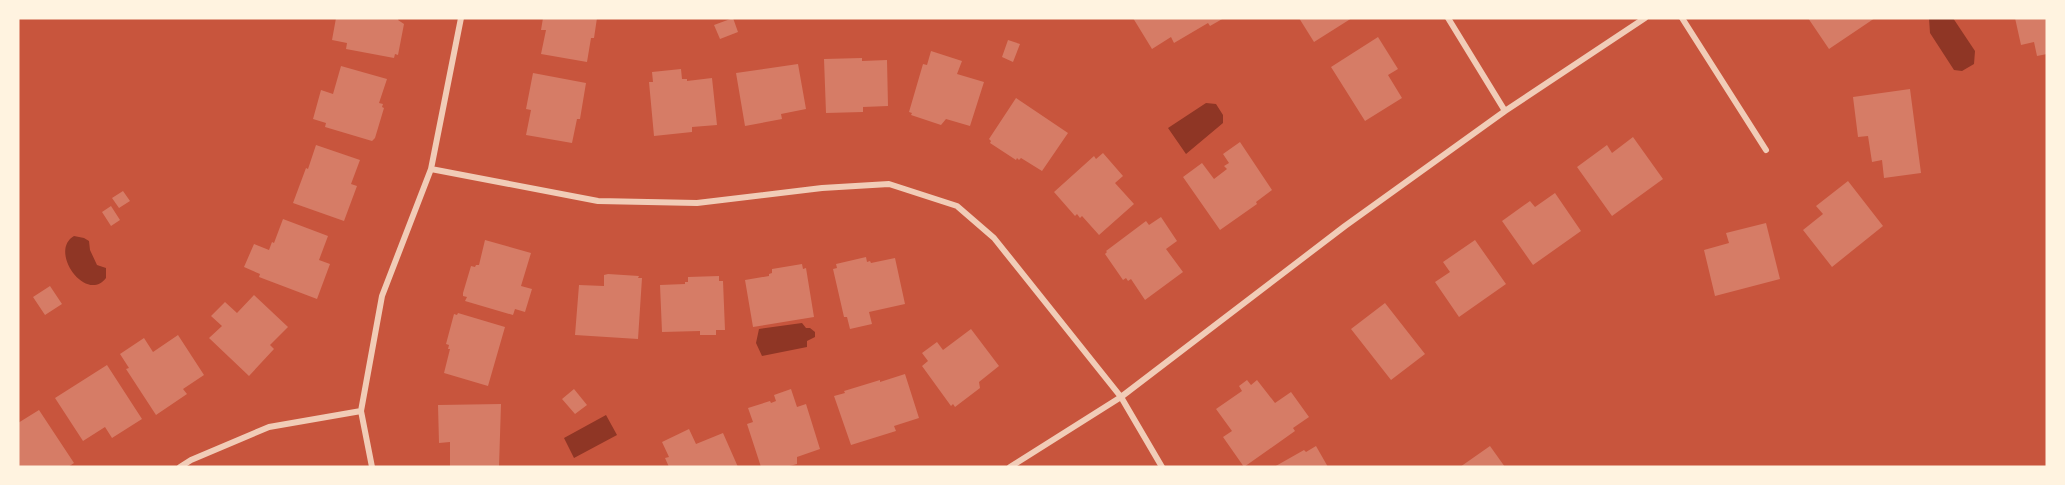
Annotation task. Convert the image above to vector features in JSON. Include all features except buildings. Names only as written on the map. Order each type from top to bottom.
[{"type":"street","points":[[372,467],[360,411],[382,296],[431,169],[461,18]]},
{"type":"street","points":[[1448,18],[1505,111]]},
{"type":"street","points":[[1010,467],[1121,397],[1336,233],[1505,111],[1645,18]]},
{"type":"street","points":[[1682,18],[1766,150]]},
{"type":"street","points":[[431,169],[598,201],[697,203],[822,188],[890,184],[957,206],[994,238],[1121,397],[1162,467]]},
{"type":"street","points":[[180,467],[191,460],[269,427],[360,411]]},
{"type":"shaded area","points":[[1929,18],[1953,18],[1975,51],[1974,64],[1962,71],[1954,70],[1930,33]]},
{"type":"shaded area","points":[[1206,103],[1216,104],[1223,115],[1223,123],[1186,154],[1168,128]]},
{"type":"shaded area","points":[[74,236],[89,241],[90,250],[97,265],[106,268],[106,278],[98,284],[89,285],[80,280],[67,263],[65,253],[67,243]]},
{"type":"shaded area","points":[[802,323],[806,328],[815,332],[815,337],[807,341],[807,347],[762,356],[756,343],[759,329]]},
{"type":"shaded area","points":[[606,415],[617,435],[574,458],[564,438]]}]
